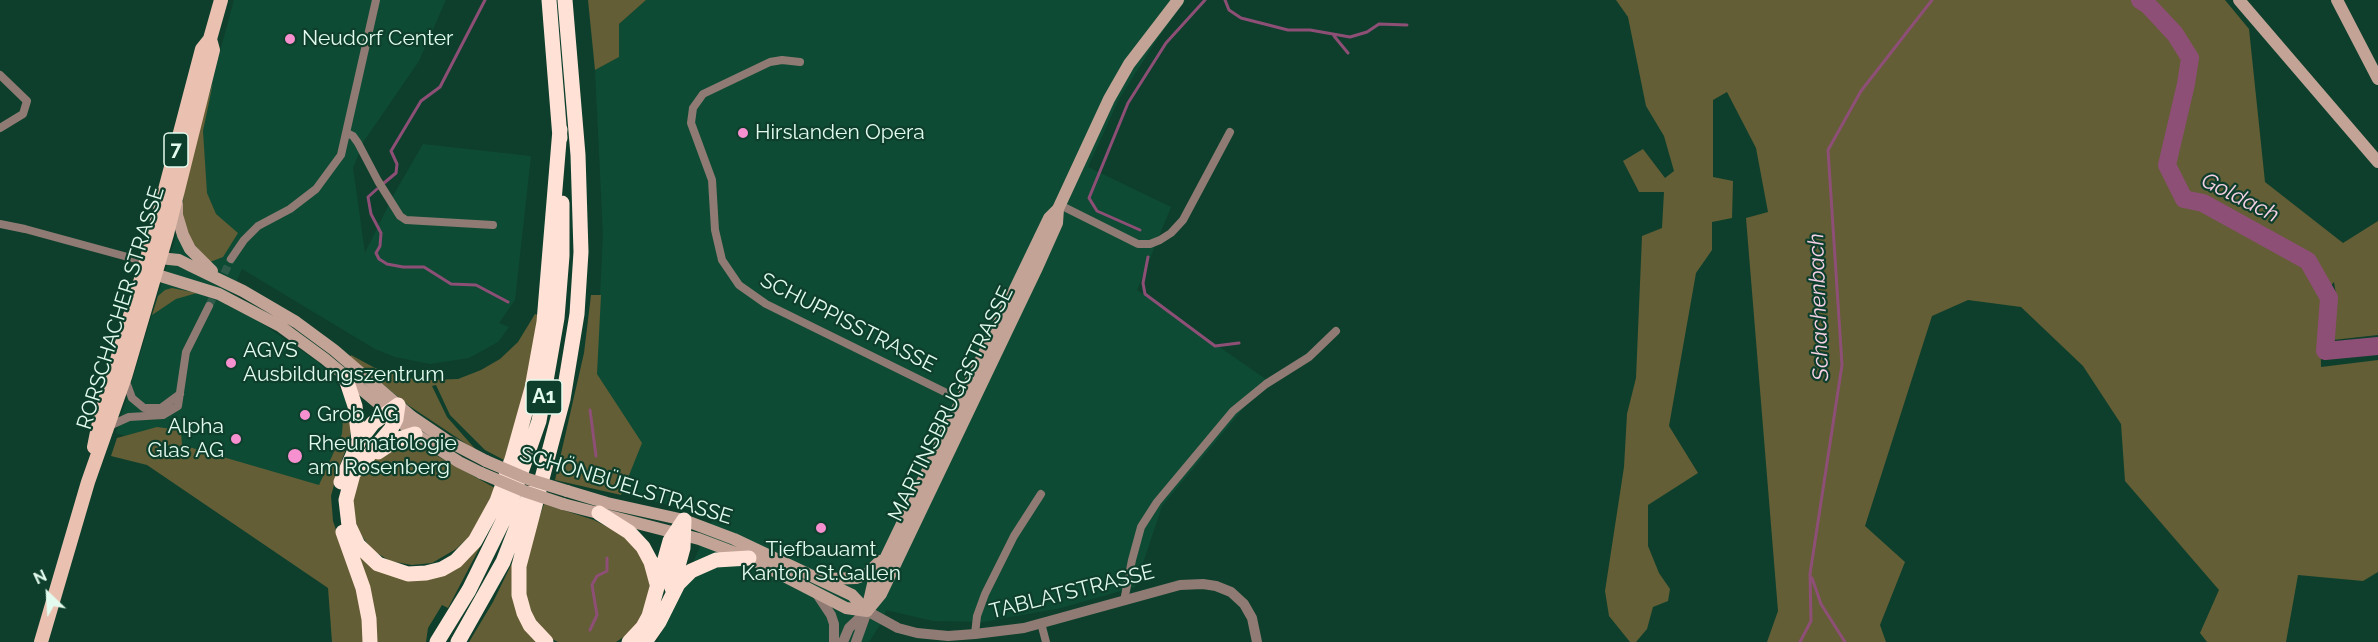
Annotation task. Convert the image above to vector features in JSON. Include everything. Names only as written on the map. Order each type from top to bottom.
[{"type":"highway","name":"A1","points":[[437,642],[469,590],[506,515],[525,466],[552,358],[561,285],[563,225],[560,129],[549,0]]},
{"type":"highway","name":"A1","points":[[546,642],[535,631],[524,613],[519,595],[519,566],[568,377],[577,314],[580,252],[578,155],[565,0]]},
{"type":"highway","name":"A1","points":[[394,412],[391,429],[353,474],[346,501],[349,526],[355,540],[378,564],[408,574],[442,569],[466,552],[484,529],[512,459],[532,388],[543,322],[560,129]]},
{"type":"highway","points":[[345,376],[355,406],[359,441]]},
{"type":"highway","points":[[370,642],[369,619],[363,588],[344,536],[337,509],[338,496],[342,477],[359,441],[373,423],[394,412]]},
{"type":"highway","name":"A1","points":[[458,642],[503,562],[555,432]]},
{"type":"highway","points":[[353,474],[379,450],[396,440],[415,434]]},
{"type":"highway","points":[[599,513],[629,532],[643,547],[663,596],[659,622],[645,642]]},
{"type":"highway","points":[[629,642],[646,623],[663,596],[681,558],[681,528]]},
{"type":"highway","points":[[663,596],[700,565],[722,559],[749,558]]},
{"type":"main road","name":"RORSCHACHER STRASSE","points":[[41,642],[88,482],[125,378],[154,274],[152,260],[202,49],[210,39],[221,0]]},
{"type":"main road","name":"MARTINSBRUGGSTRASSE","points":[[867,611],[870,589],[967,401],[984,380],[1057,223],[1059,207],[1120,78],[1178,0]]},
{"type":"main road","points":[[2239,0],[2378,162]]},
{"type":"main road","points":[[2337,0],[2378,79]]},
{"type":"main road","name":"RORSCHACHER STRASSE","points":[[88,482],[100,417],[152,260],[176,198],[213,50],[210,39]]},
{"type":"main road","points":[[176,198],[177,215],[190,249],[224,282]]},
{"type":"main road","name":"SCHÖNBÜELSTRASSE","points":[[152,260],[179,260],[296,322],[333,350],[415,434],[481,473],[563,504],[734,539],[815,584]]},
{"type":"main road","name":"SCHÖNBÜELSTRASSE","points":[[154,274],[219,294],[260,314],[303,341],[394,412],[486,461],[528,479],[681,528],[815,584],[852,595],[867,611]]},
{"type":"main road","name":"MARTINSBRUGGSTRASSE","points":[[867,611],[881,594],[967,401]]},
{"type":"main road","name":"MARTINSBRUGGSTRASSE","points":[[815,584],[867,574],[893,543]]},
{"type":"street","points":[[231,259],[244,240],[258,226],[290,209],[316,189],[341,155],[376,0]]},
{"type":"street","name":"SCHUPPISSTRASSE","points":[[800,62],[782,60],[770,62],[703,94],[693,108],[691,123],[712,180],[715,230],[722,260],[739,285],[766,304],[967,401]]},
{"type":"street","points":[[0,75],[27,101],[23,114],[0,128]]},
{"type":"street","points":[[1059,207],[1138,244],[1150,244],[1160,240],[1171,233],[1183,220],[1230,132]]},
{"type":"street","points":[[346,133],[358,142],[378,181],[400,216],[406,220],[493,225]]},
{"type":"street","points":[[0,224],[152,260]]},
{"type":"street","points":[[109,426],[129,417],[163,415],[177,405],[186,352],[209,306]]},
{"type":"street","points":[[1124,601],[1131,560],[1141,527],[1157,502],[1233,411],[1266,384],[1309,357],[1336,332]]},
{"type":"street","points":[[125,378],[132,398],[144,408],[161,408],[180,394]]},
{"type":"street","points":[[975,634],[977,616],[986,594],[1014,537],[1041,494]]},
{"type":"street","points":[[815,584],[834,624],[834,642]]},
{"type":"street","name":"TABLATSTRASSE","points":[[867,611],[898,628],[917,633],[948,636],[1041,623],[1189,584],[1216,586],[1231,592],[1244,604],[1252,618],[1257,642]]},
{"type":"street","name":"MARTINSBRUGGSTRASSE","points":[[843,642],[849,628],[867,611]]},
{"type":"street","name":"MARTINSBRUGGSTRASSE","points":[[855,642],[867,611]]},
{"type":"street","points":[[1041,623],[1046,642]]},
{"type":"shaded area","points":[[234,0],[446,0],[419,61],[364,141],[353,168],[365,253],[394,194],[423,144],[531,156],[515,300],[499,323],[509,327],[498,342],[469,358],[430,364],[395,357],[375,349],[242,269],[226,305],[254,318],[318,362],[333,378],[345,397],[350,418],[326,499],[116,433],[184,210],[193,151]]},
{"type":"shaded area","points":[[588,0],[646,0],[619,24],[619,57],[595,70]]},
{"type":"shaded area","points":[[646,0],[1186,0],[1158,38],[1119,99],[1088,167],[1171,207],[1137,290],[1267,380],[1162,506],[1135,587],[1061,608],[983,622],[933,621],[886,610],[883,620],[869,642],[657,642],[714,516],[611,491],[596,375],[603,235],[595,70],[619,57],[619,24]]},
{"type":"shaded area","points":[[1616,0],[2225,0],[2249,29],[2265,182],[2343,243],[2378,221],[2378,335],[2333,340],[2337,300],[2334,282],[2320,298],[2321,367],[2378,360],[2378,572],[2363,581],[2298,575],[2286,642],[2207,642],[2200,633],[2219,590],[2125,481],[2121,424],[2083,366],[2021,307],[1968,300],[1932,316],[1865,526],[1905,562],[1880,625],[1886,642],[1767,642],[1778,611],[1746,218],[1768,212],[1756,148],[1727,92],[1713,100],[1713,177],[1733,181],[1732,218],[1712,222],[1712,250],[1696,273],[1669,426],[1698,473],[1648,505],[1648,546],[1659,573],[1670,589],[1668,601],[1653,607],[1647,629],[1636,642],[1630,642],[1609,616],[1605,591],[1624,467],[1627,414],[1636,378],[1642,236],[1662,228],[1664,192],[1639,192],[1623,161],[1643,149],[1665,178],[1674,171],[1664,136],[1646,106],[1628,17]]},
{"type":"shaded area","points":[[213,83],[203,131],[207,193],[216,214],[238,233],[223,257],[210,262],[189,239],[182,215],[184,189],[193,144]]},
{"type":"shaded area","points":[[172,288],[197,293],[176,299],[152,315],[158,296]]},
{"type":"shaded area","points":[[591,295],[601,295],[597,374],[642,443],[621,495],[555,480],[584,353]]},
{"type":"shaded area","points":[[535,314],[538,315],[528,380],[504,460],[485,450],[450,415],[436,385],[432,386],[447,417],[477,451],[408,405],[350,357],[351,355],[375,368],[406,378],[458,379],[500,359],[518,342]]},
{"type":"shaded area","points":[[343,420],[352,422],[349,441],[331,496],[333,521],[359,598],[363,642],[332,642],[328,588],[147,465],[111,456],[117,438],[157,427],[181,430],[182,445],[319,485],[342,434]]},
{"type":"shaded area","points":[[402,442],[414,443],[495,488],[474,532],[456,549],[432,563],[412,565],[390,561],[372,550],[359,532],[353,514],[352,496],[358,480],[368,466],[385,450]]},
{"type":"shaded area","points":[[544,504],[594,520],[619,533],[635,546],[645,564],[650,586],[646,612],[631,632],[616,642],[558,642],[548,637],[534,619],[526,597],[525,571],[530,544]]},
{"type":"shaded area","points":[[492,524],[448,608],[442,605],[428,628],[426,642],[372,642],[349,536],[361,553],[426,574]]},
{"type":"shaded area","points":[[513,561],[540,642],[469,642],[493,602]]},
{"type":"waterway","points":[[384,183],[396,173],[397,164],[391,151],[421,101],[440,87],[485,0]]},
{"type":"waterway","points":[[1140,230],[1097,211],[1089,198],[1128,103],[1166,43],[1205,0]]},
{"type":"waterway","points":[[1225,0],[1229,10],[1241,18],[1288,30],[1310,30],[1350,37],[1367,32],[1379,24],[1407,25]]},
{"type":"waterway","name":"Schachenbach","points":[[1800,642],[1811,621],[1810,574],[1842,365],[1828,150],[1861,91],[1932,0]]},
{"type":"waterway","name":"Goldach","points":[[2140,0],[2148,5],[2175,34],[2190,58],[2167,165],[2184,199],[2203,203],[2308,261],[2329,298],[2325,351],[2378,346]]},
{"type":"waterway","points":[[1334,36],[1348,53]]},
{"type":"waterway","points":[[377,189],[368,197],[371,214],[381,233],[380,246],[376,253],[379,259],[387,264],[403,267],[424,267],[451,284],[476,285],[508,302]]},
{"type":"waterway","points":[[1148,257],[1143,283],[1145,294],[1215,346],[1239,343]]},
{"type":"waterway","points":[[590,410],[596,456]]},
{"type":"waterway","points":[[590,630],[597,615],[592,585],[597,576],[607,571],[607,558]]},
{"type":"waterway","points":[[1812,578],[1821,604],[1845,642]]},
{"type":"tunnel","points":[[209,306],[231,259]]},
{"type":"place","name":"Neudorf Center","points":[[290,39]]},
{"type":"place","name":"Hirslanden Opera","points":[[743,133]]},
{"type":"place","name":"AGVS Ausbildungszentrum","points":[[231,363]]},
{"type":"place","name":"Grob AG","points":[[305,415]]},
{"type":"place","name":"Alpha Glas AG","points":[[236,439]]},
{"type":"place","name":"Rheumatologie am Rosenberg","points":[[295,456]]},
{"type":"place","name":"Tiefbauamt Kanton St.Gallen","points":[[821,528]]}]
